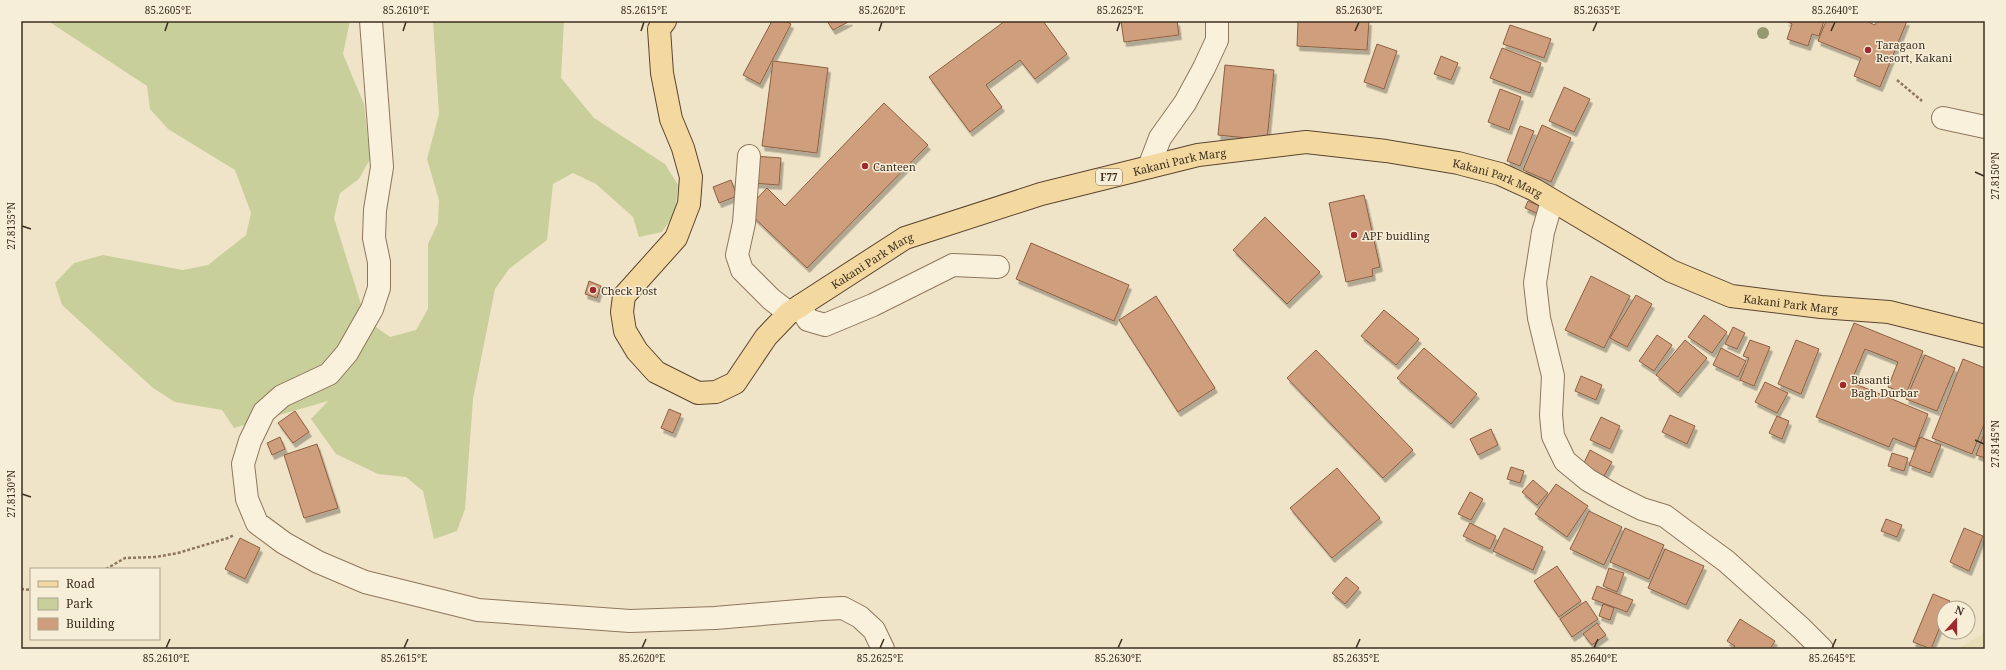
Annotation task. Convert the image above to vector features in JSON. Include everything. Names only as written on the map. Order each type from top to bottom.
[{"type":"main road","name":"Kakani Park Marg","points":[[665,21],[659,29],[662,73],[671,119],[683,148],[691,177],[689,204],[676,238],[624,296],[622,312],[625,331],[637,351],[656,372],[698,393],[716,392],[735,383],[766,337],[794,310],[905,238],[1041,194],[1198,155],[1306,142],[1458,163],[1500,174],[1535,190],[1671,271],[1731,296],[1821,308],[1889,312],[1985,336]]},
{"type":"street","points":[[372,21],[381,160],[375,210],[374,238],[379,262],[380,288],[372,309],[347,353],[329,374],[282,396],[264,412],[250,441],[243,464],[247,499],[257,523],[284,543],[318,562],[365,582],[478,610],[630,621],[715,618],[843,608],[860,617],[874,630],[883,649]]},
{"type":"street","points":[[1149,167],[1160,138],[1185,103],[1204,68],[1216,40],[1217,21]]},
{"type":"street","points":[[1943,118],[1985,127]]},
{"type":"street","points":[[749,156],[744,223],[737,255],[742,270],[771,299],[794,310],[808,320],[825,325],[873,305],[953,265],[998,267]]},
{"type":"street","points":[[1552,200],[1543,232],[1535,283],[1539,318],[1553,376],[1551,415],[1554,436],[1565,461],[1588,480],[1642,509],[1665,516],[1686,531],[1726,561],[1801,628],[1822,649]]},
{"type":"path","points":[[1897,80],[1943,118]]},
{"type":"path","points":[[108,568],[125,558],[156,557],[178,553],[228,538],[257,523]]},
{"type":"shaded area","points":[[1985,633],[1985,649],[1957,649],[1973,640],[1976,640],[1976,638]]},
{"type":"green space","points":[[48,21],[350,21],[343,54],[364,104],[370,159],[359,179],[340,193],[334,218],[366,320],[390,337],[416,330],[428,309],[428,244],[438,223],[439,200],[427,159],[439,114],[433,21],[564,21],[561,78],[594,118],[665,164],[678,185],[675,213],[662,232],[639,237],[633,217],[596,184],[573,173],[553,184],[547,240],[509,269],[495,289],[473,399],[465,509],[457,531],[434,539],[423,491],[406,477],[378,474],[336,454],[311,419],[328,401],[234,428],[222,410],[175,402],[153,388],[62,305],[55,283],[74,263],[103,255],[183,270],[208,265],[246,235],[251,213],[235,170],[168,129],[150,109],[147,86]]},
{"type":"building","points":[[772,21],[785,21],[791,24],[760,84],[743,75]]},
{"type":"building","points":[[827,21],[850,21],[833,30]]},
{"type":"building","points":[[1005,21],[1043,21],[1067,54],[1035,79],[1020,60],[986,85],[1002,107],[970,132],[929,77]]},
{"type":"building","points":[[1121,21],[1177,21],[1179,35],[1124,42]]},
{"type":"building","points":[[1298,21],[1369,21],[1367,50],[1297,46]]},
{"type":"building","points":[[1786,21],[1824,21],[1819,36],[1812,34],[1808,46],[1787,39],[1792,24]]},
{"type":"building","name":"Taragaon Resort, Kakani","points":[[1826,21],[1866,21],[1875,25],[1877,21],[1907,21],[1880,87],[1854,76],[1861,58],[1818,41]]},
{"type":"building","points":[[1510,25],[1551,39],[1544,58],[1503,44]]},
{"type":"building","points":[[1377,44],[1397,51],[1384,89],[1364,82]]},
{"type":"building","points":[[1502,48],[1541,63],[1530,93],[1490,78]]},
{"type":"building","points":[[1441,56],[1458,63],[1451,80],[1434,74]]},
{"type":"building","points":[[773,61],[828,68],[817,153],[762,146]]},
{"type":"building","points":[[1225,65],[1274,70],[1267,140],[1218,135]]},
{"type":"building","points":[[1564,87],[1590,99],[1574,132],[1549,121]]},
{"type":"building","points":[[1500,89],[1521,97],[1509,130],[1488,122]]},
{"type":"building","name":"Canteen","points":[[884,103],[928,145],[807,268],[746,210],[767,188],[785,206]]},
{"type":"building","points":[[1542,125],[1571,138],[1551,182],[1523,170]]},
{"type":"building","points":[[1520,126],[1534,131],[1520,166],[1507,161]]},
{"type":"building","points":[[754,156],[781,158],[779,185],[752,183]]},
{"type":"building","points":[[731,180],[737,196],[719,203],[713,187]]},
{"type":"building","name":"APF buidling","points":[[1364,195],[1380,267],[1372,269],[1373,276],[1346,282],[1329,203]]},
{"type":"building","points":[[1528,201],[1540,206],[1536,213],[1525,208]]},
{"type":"building","points":[[1265,217],[1320,272],[1287,304],[1233,250]]},
{"type":"building","points":[[1031,243],[1129,285],[1114,321],[1016,279]]},
{"type":"building","points":[[1591,276],[1630,296],[1604,348],[1565,330]]},
{"type":"building","name":"Check Post","points":[[589,281],[601,286],[597,298],[585,294]]},
{"type":"building","points":[[1636,295],[1652,304],[1627,347],[1610,338]]},
{"type":"building","points":[[1156,296],[1215,388],[1178,412],[1119,320]]},
{"type":"building","points":[[1384,310],[1419,339],[1396,365],[1361,336]]},
{"type":"building","points":[[1704,315],[1727,332],[1712,353],[1688,337]]},
{"type":"building","name":"Basanti Bagh Durbar","points":[[1854,323],[1923,351],[1906,394],[1888,387],[1898,362],[1865,349],[1851,382],[1928,414],[1915,447],[1893,438],[1889,447],[1816,417]]},
{"type":"building","points":[[1733,327],[1745,333],[1737,349],[1725,344]]},
{"type":"building","points":[[1657,335],[1672,345],[1654,371],[1639,361]]},
{"type":"building","points":[[1685,340],[1707,358],[1678,393],[1656,375]]},
{"type":"building","points":[[1750,340],[1770,347],[1754,386],[1740,380],[1749,358],[1743,356]]},
{"type":"building","points":[[1796,340],[1819,349],[1801,394],[1778,384]]},
{"type":"building","points":[[1424,348],[1477,394],[1451,424],[1397,378]]},
{"type":"building","points":[[1721,348],[1746,361],[1738,377],[1713,365]]},
{"type":"building","points":[[1316,350],[1413,450],[1383,478],[1287,378]]},
{"type":"building","points":[[1925,355],[1955,368],[1937,411],[1906,399]]},
{"type":"building","points":[[1963,359],[1985,368],[1985,422],[1972,454],[1932,438]]},
{"type":"building","points":[[1581,376],[1602,385],[1596,400],[1575,391]]},
{"type":"building","points":[[1765,382],[1788,393],[1777,413],[1755,402]]},
{"type":"building","points":[[669,409],[681,414],[673,433],[661,428]]},
{"type":"building","points":[[295,411],[309,432],[293,443],[278,423]]},
{"type":"building","points":[[1670,415],[1695,426],[1687,444],[1662,432]]},
{"type":"building","points":[[1777,416],[1789,421],[1782,439],[1769,433]]},
{"type":"building","points":[[1601,417],[1620,426],[1610,449],[1590,440]]},
{"type":"building","points":[[1491,429],[1498,445],[1478,455],[1470,439]]},
{"type":"building","points":[[1985,431],[1985,458],[1976,455]]},
{"type":"building","points":[[280,437],[285,449],[272,455],[267,443]]},
{"type":"building","points":[[1920,437],[1941,445],[1930,473],[1909,465]]},
{"type":"building","points":[[317,444],[338,508],[304,518],[284,455]]},
{"type":"building","points":[[1590,450],[1612,462],[1604,476],[1583,465]]},
{"type":"building","points":[[1892,453],[1908,458],[1904,471],[1888,466]]},
{"type":"building","points":[[1511,467],[1524,471],[1520,483],[1507,479]]},
{"type":"building","points":[[1337,468],[1380,518],[1332,558],[1290,508]]},
{"type":"building","points":[[1533,480],[1548,493],[1537,505],[1522,492]]},
{"type":"building","points":[[1556,484],[1588,506],[1567,537],[1535,514]]},
{"type":"building","points":[[1470,492],[1483,499],[1471,520],[1458,514]]},
{"type":"building","points":[[1589,511],[1622,527],[1604,565],[1570,549]]},
{"type":"building","points":[[1886,519],[1902,525],[1897,537],[1881,531]]},
{"type":"building","points":[[1470,523],[1496,536],[1490,549],[1463,536]]},
{"type":"building","points":[[1504,528],[1543,547],[1533,570],[1493,551]]},
{"type":"building","points":[[1625,528],[1664,545],[1649,579],[1610,562]]},
{"type":"building","points":[[1964,528],[1983,536],[1969,571],[1950,562]]},
{"type":"building","points":[[240,538],[260,548],[245,579],[225,569]]},
{"type":"building","points":[[1665,549],[1704,566],[1686,605],[1648,588]]},
{"type":"building","points":[[1557,566],[1581,601],[1559,617],[1534,581]]},
{"type":"building","points":[[1609,568],[1624,573],[1617,592],[1603,586]]},
{"type":"building","points":[[1346,577],[1359,588],[1345,604],[1332,593]]},
{"type":"building","points":[[1597,586],[1633,600],[1627,612],[1592,599]]},
{"type":"building","points":[[1933,594],[1948,600],[1936,600],[1936,637],[1931,649],[1913,642]]},
{"type":"building","points":[[1586,601],[1598,619],[1572,637],[1560,619]]},
{"type":"building","points":[[1603,604],[1614,608],[1610,620],[1599,616]]},
{"type":"building","points":[[1740,619],[1775,641],[1770,649],[1733,649],[1735,646],[1727,641]]},
{"type":"building","points":[[1597,623],[1606,635],[1592,645],[1583,634]]},
{"type":"place","name":"Taragaon Resort, Kakani","points":[[1868,50]]},
{"type":"place","name":"Canteen","points":[[865,166]]},
{"type":"place","name":"APF buidling","points":[[1354,235]]},
{"type":"place","name":"Check Post","points":[[593,290]]},
{"type":"place","name":"Basanti Bagh Durbar","points":[[1843,385]]}]
